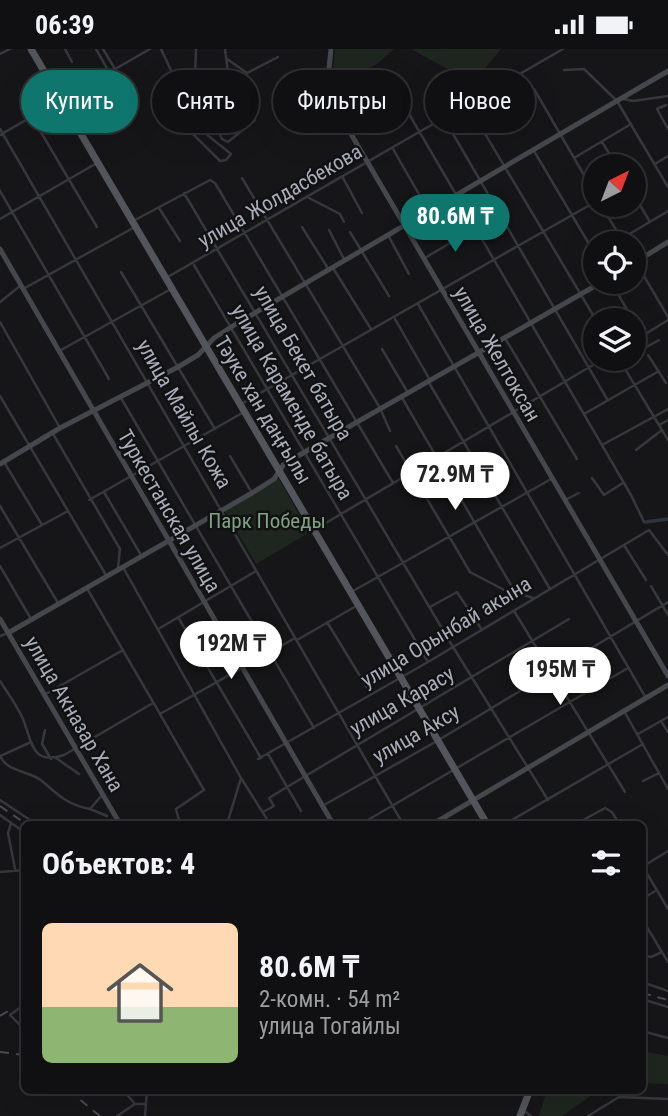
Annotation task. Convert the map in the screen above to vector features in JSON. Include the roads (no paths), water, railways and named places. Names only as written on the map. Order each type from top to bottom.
[{"type":"main road","name":"Тәуке хан даңғылы","points":[[29,49],[42,70]]},
{"type":"main road","name":"Тәуке хан даңғылы","points":[[79,133],[484,821]]},
{"type":"main road","points":[[525,1115],[531,1094]]},
{"type":"street","points":[[0,54],[10,49]]},
{"type":"street","points":[[65,49],[72,62]]},
{"type":"street","points":[[96,49],[108,70]]},
{"type":"street","points":[[103,49],[115,69],[150,49]]},
{"type":"street","points":[[161,49],[171,70]]},
{"type":"street","points":[[195,70],[196,49]]},
{"type":"street","points":[[225,49],[228,70]]},
{"type":"street","name":"улица Желтоксан","points":[[331,49],[327,81],[330,98],[668,676]]},
{"type":"street","name":"улица Жолдасбекова","points":[[528,70],[563,49]]},
{"type":"street","points":[[227,59],[247,73],[278,57]]},
{"type":"street","points":[[564,70],[584,69],[619,99],[668,187]]},
{"type":"street","points":[[42,524],[2,463],[52,432],[178,367],[230,328],[668,71]]},
{"type":"street","points":[[535,91],[583,173]]},
{"type":"street","points":[[232,96],[241,99],[256,120],[229,141],[222,139],[210,113],[231,104],[232,96]]},
{"type":"street","points":[[619,99],[633,101],[668,96]]},
{"type":"street","points":[[666,105],[657,109],[668,129]]},
{"type":"street","points":[[411,116],[474,229],[624,482],[644,522]]},
{"type":"street","points":[[1,134],[21,123]]},
{"type":"street","points":[[574,158],[631,124]]},
{"type":"street","name":"улица Майлы Кожа","points":[[0,129],[401,821]]},
{"type":"street","name":"улица Жолдасбекова","points":[[164,279],[194,265],[425,131]]},
{"type":"street","points":[[41,133],[97,226]]},
{"type":"street","points":[[192,133],[220,161],[226,160],[231,154],[205,133]]},
{"type":"street","points":[[452,133],[583,354]]},
{"type":"street","points":[[486,133],[541,231],[589,308]]},
{"type":"street","points":[[602,142],[610,154]]},
{"type":"street","points":[[393,149],[429,211]]},
{"type":"street","points":[[533,150],[583,233]]},
{"type":"street","points":[[655,164],[668,156]]},
{"type":"street","points":[[0,219],[96,163]]},
{"type":"street","points":[[242,178],[380,408],[390,431]]},
{"type":"street","points":[[343,178],[362,213]]},
{"type":"street","points":[[0,302],[21,287],[75,260],[158,207],[210,180],[215,183],[244,236],[393,483]]},
{"type":"street","points":[[0,191],[109,379]]},
{"type":"street","name":"улица Бекет батыра","points":[[184,193],[429,608],[548,800]]},
{"type":"street","points":[[309,198],[340,214],[344,222]]},
{"type":"street","points":[[158,207],[180,241]]},
{"type":"street","points":[[89,500],[185,448],[266,390],[583,208]]},
{"type":"street","points":[[635,231],[668,211]]},
{"type":"street","points":[[646,215],[650,222]]},
{"type":"street","points":[[302,227],[371,329]]},
{"type":"street","points":[[423,259],[474,229]]},
{"type":"street","points":[[329,230],[345,261]]},
{"type":"street","points":[[350,232],[389,296]]},
{"type":"street","points":[[388,235],[409,274]]},
{"type":"street","points":[[646,254],[668,242]]},
{"type":"street","name":"Туркестанская улица","points":[[0,249],[331,821]]},
{"type":"street","name":"улица Караменде батыра","points":[[194,265],[428,663]]},
{"type":"street","points":[[121,272],[215,429]]},
{"type":"street","points":[[646,281],[668,318],[646,333]]},
{"type":"street","points":[[58,352],[169,289]]},
{"type":"street","points":[[0,636],[252,493],[279,473],[284,464],[581,294]]},
{"type":"street","points":[[418,304],[646,698]]},
{"type":"street","points":[[395,317],[463,441],[550,589]]},
{"type":"street","points":[[0,322],[61,428]]},
{"type":"street","points":[[505,338],[578,459]]},
{"type":"street","points":[[646,347],[659,340]]},
{"type":"street","points":[[382,349],[408,393]]},
{"type":"street","points":[[648,355],[666,383]]},
{"type":"street","points":[[313,531],[583,370]]},
{"type":"street","points":[[593,371],[607,399]]},
{"type":"street","points":[[627,371],[668,440]]},
{"type":"street","points":[[584,414],[659,371]]},
{"type":"street","points":[[0,396],[106,575]]},
{"type":"street","points":[[401,396],[515,592]]},
{"type":"street","points":[[120,397],[313,728]]},
{"type":"street","points":[[602,445],[668,409]]},
{"type":"street","points":[[659,425],[668,420]]},
{"type":"street","points":[[636,450],[662,430]]},
{"type":"street","points":[[52,432],[89,500],[120,549],[121,567],[268,821]]},
{"type":"street","points":[[396,446],[470,572],[508,592],[534,599]]},
{"type":"street","points":[[230,456],[252,493]]},
{"type":"street","points":[[593,478],[604,495],[624,482]]},
{"type":"street","points":[[349,593],[551,479]]},
{"type":"street","points":[[104,492],[141,555]]},
{"type":"street","points":[[564,501],[579,493]]},
{"type":"street","points":[[0,506],[58,603]]},
{"type":"street","points":[[0,548],[68,511]]},
{"type":"street","name":"улица Орынбай акына","points":[[217,682],[259,759],[428,663],[649,530],[668,555]]},
{"type":"street","points":[[624,545],[646,580]]},
{"type":"street","points":[[0,566],[31,619]]},
{"type":"street","points":[[159,629],[256,571]]},
{"type":"street","points":[[651,586],[668,615]]},
{"type":"street","points":[[86,587],[204,790],[176,809],[179,821]]},
{"type":"street","points":[[429,608],[457,592],[482,630]]},
{"type":"street","name":"улица Аксу","points":[[322,806],[668,602]]},
{"type":"street","points":[[160,714],[357,605]]},
{"type":"street","points":[[514,611],[625,792]]},
{"type":"street","points":[[178,617],[217,682]]},
{"type":"street","name":"улица Акназар Хана","points":[[0,619],[118,821]]},
{"type":"street","name":"улица Карасу","points":[[262,812],[274,806],[270,798],[305,775],[569,619]]},
{"type":"street","points":[[327,622],[371,695]]},
{"type":"street","points":[[44,695],[123,650]]},
{"type":"street","points":[[367,821],[628,667]]},
{"type":"street","points":[[0,681],[23,719],[30,743],[43,756],[51,758],[56,758],[153,703]]},
{"type":"street","points":[[438,821],[668,685]]},
{"type":"street","points":[[624,711],[668,789]]},
{"type":"street","points":[[638,734],[668,717]]},
{"type":"street","points":[[661,720],[668,732]]},
{"type":"street","points":[[45,730],[42,744],[51,758]]},
{"type":"street","points":[[30,743],[0,756],[3,763],[42,781],[64,801],[107,815]]},
{"type":"street","points":[[510,821],[643,744]]},
{"type":"street","points":[[268,754],[301,811]]},
{"type":"street","points":[[56,758],[79,774]]},
{"type":"street","points":[[643,782],[659,773]]},
{"type":"street","points":[[229,821],[241,778]]},
{"type":"street","points":[[90,809],[103,794]]},
{"type":"street","points":[[0,800],[32,821]]},
{"type":"street","points":[[587,821],[608,809],[617,821]]},
{"type":"street","points":[[0,815],[21,830]]},
{"type":"street","points":[[11,823],[8,833],[15,869]]},
{"type":"street","points":[[646,864],[668,851]]},
{"type":"street","points":[[0,872],[21,870]]},
{"type":"street","points":[[646,871],[668,909]]},
{"type":"street","points":[[646,897],[657,890]]},
{"type":"street","points":[[646,926],[668,962]]},
{"type":"street","points":[[646,956],[653,957],[662,952]]},
{"type":"street","points":[[646,983],[668,991]]},
{"type":"street","points":[[646,1000],[668,1007]]},
{"type":"street","points":[[21,1007],[10,1015],[21,1026]]},
{"type":"street","points":[[646,1032],[668,1038]]},
{"type":"street","points":[[126,1094],[135,1104]]},
{"type":"street","points":[[145,1116],[147,1094]]},
{"type":"street","points":[[587,1116],[619,1097],[668,1099]]},
{"type":"street","points":[[117,1116],[135,1104],[146,1104]]},
{"type":"waterway","points":[[646,522],[668,519]]},
{"type":"railway","points":[[0,806],[22,821]]},
{"type":"railway","points":[[646,994],[668,1000]]},
{"type":"railway","points":[[0,1016],[8,1011]]},
{"type":"railway","points":[[0,1052],[21,1055]]},
{"type":"railway","points":[[73,1094],[100,1116]]},
{"type":"park label","name":"Парк Победы","points":[[267,521]]}]
